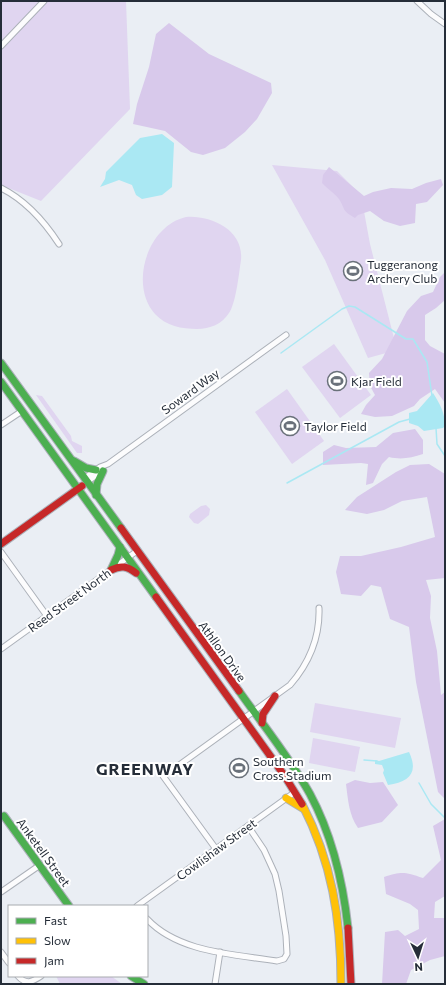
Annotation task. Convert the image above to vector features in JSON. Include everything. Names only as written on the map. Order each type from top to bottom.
[{"type":"main road","name":"Athllon Drive","points":[[1,363],[262,723],[314,801],[330,839],[342,883],[350,944],[351,984]]},
{"type":"main road","points":[[14,380],[24,401],[25,406],[22,410]]},
{"type":"main road","name":"Athllon Drive","points":[[1,382],[244,719],[295,792],[306,811],[316,830],[333,887],[340,938],[341,984]]},
{"type":"main road","points":[[22,410],[26,408],[32,409],[40,418]]},
{"type":"main road","points":[[70,458],[86,468],[99,470],[96,495]]},
{"type":"main road","name":"Soward Way","points":[[1,539],[86,480]]},
{"type":"main road","name":"Soward Way","points":[[1,544],[76,487]]},
{"type":"main road","points":[[111,570],[120,547]]},
{"type":"main road","points":[[111,570],[119,566],[126,566],[142,578]]},
{"type":"main road","points":[[262,723],[263,714],[275,696]]},
{"type":"main road","points":[[286,758],[298,782],[298,788],[295,792]]},
{"type":"main road","points":[[295,792],[300,790],[305,792],[314,801]]},
{"type":"main road","points":[[286,798],[306,811]]},
{"type":"main road","name":"Anketell Street","points":[[2,814],[69,905]]},
{"type":"main road","points":[[133,977],[144,984]]},
{"type":"street","points":[[1,46],[44,1]]},
{"type":"street","points":[[417,1],[445,24]]},
{"type":"street","points":[[1,188],[20,199],[37,215],[50,229],[59,244]]},
{"type":"street","name":"Soward Way","points":[[86,480],[286,335]]},
{"type":"street","points":[[1,425],[22,410]]},
{"type":"street","name":"Reed Street North","points":[[1,649],[137,551]]},
{"type":"street","points":[[1,552],[47,616]]},
{"type":"street","points":[[216,849],[163,776],[290,685],[306,664],[312,653],[318,635],[319,608]]},
{"type":"street","name":"Cowlishaw Street","points":[[138,905],[295,792]]},
{"type":"street","points":[[148,920],[167,936],[192,946],[277,961],[284,959],[287,954],[285,924],[275,874],[264,850],[248,826]]},
{"type":"street","points":[[1,892],[40,865]]},
{"type":"street","points":[[1,952],[8,962]]},
{"type":"street","points":[[215,983],[220,952]]},
{"type":"street","points":[[19,977],[22,980],[32,982],[40,977]]},
{"type":"shaded area","points":[[1,1],[126,1],[130,109],[41,201],[1,185]]},
{"type":"shaded area","points":[[169,23],[209,54],[271,83],[272,93],[257,119],[245,132],[225,148],[203,155],[191,152],[165,131],[133,124],[137,104],[149,67],[156,34]]},
{"type":"shaded area","name":"Tuggeranong Archery Club","points":[[272,165],[337,171],[361,195],[370,244],[397,350],[368,358],[325,260]]},
{"type":"shaded area","points":[[329,167],[364,196],[373,192],[391,188],[412,189],[441,179],[443,185],[427,202],[416,204],[415,223],[400,226],[384,221],[370,211],[358,215],[355,218],[344,210],[339,199],[322,183],[323,175]]},
{"type":"shaded area","points":[[186,217],[206,219],[224,226],[232,233],[241,249],[238,280],[229,313],[219,323],[206,328],[197,329],[174,326],[159,318],[147,302],[143,288],[143,273],[146,258],[152,244],[161,232],[172,223]]},
{"type":"shaded area","points":[[445,272],[445,300],[425,315],[425,340],[430,346],[445,354],[445,403],[435,389],[420,399],[414,406],[392,416],[375,417],[361,414],[366,405],[375,395],[370,386],[369,373],[382,359],[407,311],[421,296],[433,292],[440,277]]},
{"type":"shaded area","name":"Kjar Field","points":[[334,344],[371,395],[340,418],[302,367]]},
{"type":"shaded area","name":"Taylor Field","points":[[287,389],[324,441],[292,464],[255,412]]},
{"type":"shaded area","points":[[36,395],[42,396],[71,436],[72,441],[82,446],[82,453],[77,453]]},
{"type":"shaded area","points":[[415,429],[423,440],[423,454],[406,458],[389,457],[382,464],[373,483],[366,485],[368,464],[323,465],[323,452],[334,445],[346,448],[376,447],[393,433]]},
{"type":"shaded area","points":[[429,464],[445,474],[445,578],[426,580],[431,596],[430,618],[437,651],[441,695],[445,692],[445,799],[438,792],[416,682],[409,627],[390,619],[381,587],[371,585],[361,596],[341,594],[336,572],[340,556],[361,556],[401,547],[435,537],[427,497],[402,501],[384,510],[367,514],[345,510],[357,497],[396,472],[410,465]]},
{"type":"shaded area","points":[[206,505],[210,509],[209,515],[198,524],[194,523],[189,517],[190,514],[201,506]]},
{"type":"shaded area","points":[[315,703],[401,718],[395,748],[310,732]]},
{"type":"shaded area","points":[[313,738],[360,747],[355,772],[309,763]]},
{"type":"shaded area","points":[[355,780],[370,783],[383,782],[398,805],[382,822],[358,828],[348,802],[346,784]]},
{"type":"shaded area","points":[[445,819],[445,896],[435,902],[434,918],[445,918],[445,956],[430,960],[411,970],[406,984],[382,984],[385,932],[398,930],[405,936],[419,929],[418,910],[410,904],[386,894],[384,877],[404,873],[423,878],[441,860],[433,826]]},
{"type":"shaded area","points":[[56,977],[112,977],[122,984],[60,984]]},
{"type":"water","points":[[162,134],[174,143],[172,187],[162,195],[142,199],[136,195],[132,185],[119,180],[100,187],[105,179],[106,172],[140,138]]},
{"type":"water","points":[[433,393],[442,409],[445,426],[443,428],[424,431],[418,426],[409,423],[409,413],[417,411]]},
{"type":"water","points":[[409,752],[413,766],[410,775],[402,782],[388,785],[383,773],[384,770],[382,765],[375,764],[375,760],[379,761]]},
{"type":"waterway","points":[[281,353],[342,309],[349,306],[355,307],[406,339],[413,339],[427,362],[432,396]]},
{"type":"waterway","points":[[287,483],[399,422],[410,419]]},
{"type":"waterway","points":[[436,428],[437,444],[445,456]]},
{"type":"waterway","points":[[364,760],[377,761]]},
{"type":"waterway","points":[[419,783],[431,804],[445,818]]},
{"type":"traffic: fast","points":[[1,363],[121,528]]},
{"type":"traffic: fast","points":[[1,382],[156,597]]},
{"type":"traffic: fast","points":[[74,461],[86,468],[96,470]]},
{"type":"traffic: fast","points":[[96,495],[97,484],[103,471]]},
{"type":"traffic: fast","points":[[111,570],[120,547]]},
{"type":"traffic: fast","points":[[239,691],[294,768],[318,810],[325,826],[340,876],[348,928]]},
{"type":"traffic: fast","points":[[4,816],[68,905]]},
{"type":"traffic: fast","points":[[133,977],[144,984]]},
{"type":"traffic: slow","points":[[286,798],[304,809]]},
{"type":"traffic: slow","points":[[302,804],[321,847],[333,891],[337,914],[341,960],[341,984]]},
{"type":"traffic: jam","points":[[1,544],[82,486]]},
{"type":"traffic: jam","points":[[121,528],[239,691]]},
{"type":"traffic: jam","points":[[111,570],[118,567],[124,567],[136,573]]},
{"type":"traffic: jam","points":[[156,597],[284,775],[302,804]]},
{"type":"traffic: jam","points":[[262,723],[263,714],[275,696]]},
{"type":"traffic: jam","points":[[348,928],[351,984]]},
{"type":"place","name":"Tuggeranong Archery Club","points":[[353,271]]},
{"type":"place","name":"Kjar Field","points":[[337,381]]},
{"type":"place","name":"Taylor Field","points":[[290,426]]},
{"type":"place","name":"Southern Cross Stadium","points":[[239,768]]},
{"type":"district","name":"GREENWAY","points":[[145,768]]}]
